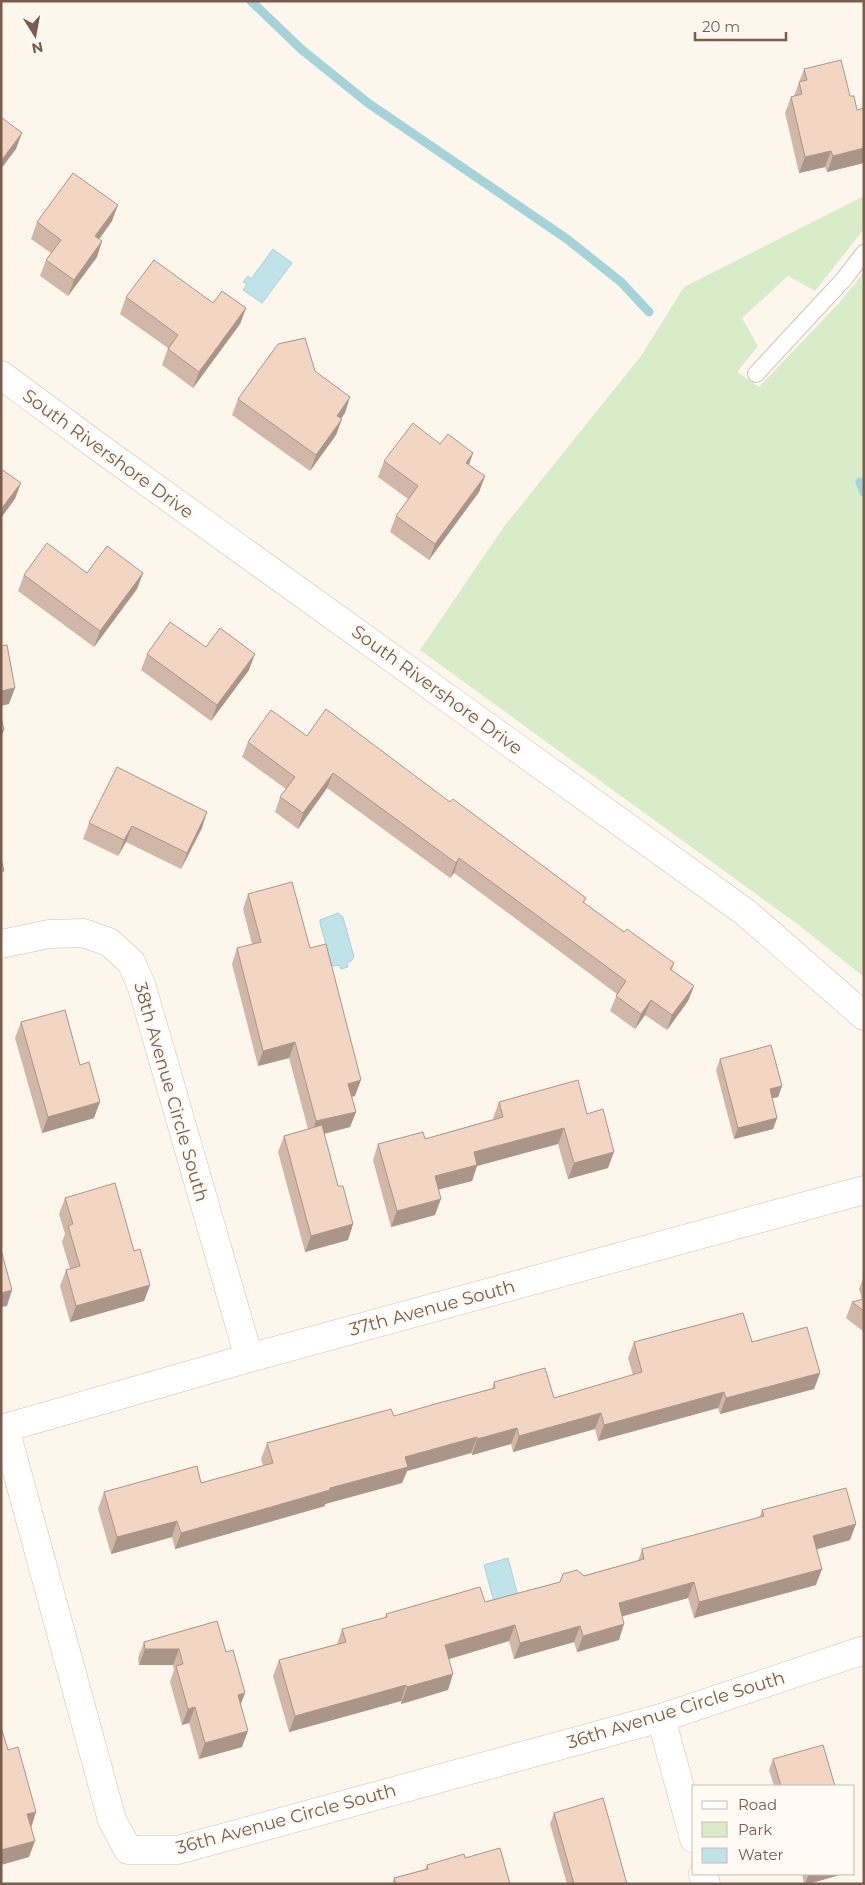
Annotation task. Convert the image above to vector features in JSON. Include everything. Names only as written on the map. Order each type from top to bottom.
[{"type":"street","name":"South Rivershore Drive","points":[[1,376],[745,912],[864,1016]]},
{"type":"street","name":"38th Avenue Circle South","points":[[1,944],[49,934],[83,933],[109,942],[131,962],[142,987],[249,1358]]},
{"type":"street","name":"37th Avenue South","points":[[3,1429],[249,1358],[864,1190]]},
{"type":"street","name":"36th Avenue Circle South","points":[[3,1429],[112,1820],[128,1850],[178,1850],[661,1718],[864,1650]]},
{"type":"street","points":[[661,1718],[692,1832]]},
{"type":"lane","points":[[756,374],[838,285],[864,253]]},
{"type":"green space","points":[[864,196],[864,229],[815,291],[788,276],[742,318],[758,346],[737,372],[759,387],[839,303],[864,272],[864,977],[800,926],[420,650],[503,528],[641,356],[684,287]]},
{"type":"water","points":[[273,249],[292,263],[262,303],[243,290],[247,284],[243,282],[248,276],[251,279]]},
{"type":"water","points":[[338,913],[343,917],[354,957],[347,963],[348,967],[341,969],[339,965],[333,966],[331,963],[320,923],[320,920]]},
{"type":"water","points":[[508,1558],[519,1600],[495,1606],[484,1565]]},
{"type":"building","points":[[841,60],[850,96],[854,96],[857,110],[864,108],[864,148],[833,156],[831,151],[805,157],[791,97],[802,94],[799,82],[807,80],[804,69]]},
{"type":"building","points":[[1,117],[22,133],[1,161]]},
{"type":"building","points":[[73,173],[118,205],[95,236],[102,241],[74,280],[46,260],[61,240],[37,222]]},
{"type":"building","points":[[154,260],[213,303],[222,291],[246,308],[199,372],[168,349],[178,335],[126,297]]},
{"type":"building","points":[[305,338],[315,371],[350,397],[337,416],[342,419],[316,455],[238,399],[278,344]]},
{"type":"building","points":[[413,423],[440,444],[448,434],[473,453],[466,463],[485,476],[435,544],[396,516],[418,486],[384,461]]},
{"type":"building","points":[[1,469],[21,483],[1,509]]},
{"type":"building","points":[[47,543],[87,573],[107,546],[143,573],[100,631],[24,575]]},
{"type":"building","points":[[170,622],[206,647],[220,628],[255,654],[217,705],[147,654]]},
{"type":"building","points":[[7,645],[15,688],[1,691],[1,646]]},
{"type":"building","points":[[326,709],[450,802],[453,799],[586,898],[583,902],[624,932],[627,929],[674,963],[670,969],[694,986],[672,1015],[651,1000],[641,1014],[616,996],[626,981],[459,858],[456,863],[333,773],[303,813],[280,797],[295,777],[248,742],[271,710],[307,736]]},
{"type":"building","points":[[1,717],[4,730],[1,731]]},
{"type":"building","points":[[117,767],[207,812],[187,853],[132,826],[124,840],[89,823]]},
{"type":"building","points":[[1,858],[4,871],[1,871]]},
{"type":"building","points":[[292,882],[310,948],[326,944],[361,1080],[348,1084],[356,1112],[316,1121],[295,1042],[263,1051],[237,948],[261,942],[248,894]]},
{"type":"building","points":[[65,1010],[80,1065],[89,1062],[100,1102],[48,1117],[21,1022]]},
{"type":"building","points":[[771,1045],[782,1086],[770,1089],[777,1118],[738,1128],[720,1059]]},
{"type":"building","points":[[578,1080],[587,1114],[603,1109],[614,1152],[574,1163],[564,1128],[474,1152],[477,1165],[435,1176],[441,1199],[397,1211],[378,1144],[423,1132],[425,1139],[503,1117],[499,1102]]},
{"type":"building","points":[[322,1125],[338,1186],[343,1186],[353,1224],[311,1236],[284,1136]]},
{"type":"building","points":[[115,1183],[134,1251],[140,1249],[150,1285],[76,1306],[66,1270],[80,1266],[68,1226],[73,1224],[65,1198]]},
{"type":"building","points":[[1,1250],[12,1290],[1,1293]]},
{"type":"building","points":[[864,1299],[864,1311],[852,1302]]},
{"type":"building","points":[[743,1313],[752,1342],[807,1327],[820,1373],[726,1398],[724,1392],[604,1425],[601,1413],[519,1436],[517,1428],[477,1439],[477,1437],[405,1457],[408,1467],[330,1488],[330,1490],[181,1533],[177,1521],[117,1537],[104,1492],[197,1466],[201,1483],[273,1463],[267,1443],[391,1409],[394,1416],[495,1388],[494,1382],[545,1368],[554,1398],[642,1372],[634,1342]]},
{"type":"building","points":[[846,1488],[856,1524],[813,1536],[822,1569],[699,1602],[694,1582],[619,1603],[624,1624],[583,1636],[580,1626],[520,1643],[515,1625],[445,1645],[453,1674],[295,1716],[279,1660],[346,1642],[342,1629],[387,1617],[386,1614],[480,1587],[485,1602],[560,1582],[563,1574],[577,1570],[584,1576],[644,1559],[642,1549],[764,1516],[762,1510]]},
{"type":"building","points":[[217,1621],[226,1652],[233,1650],[245,1693],[238,1695],[248,1731],[205,1743],[195,1707],[188,1709],[176,1666],[183,1664],[179,1649],[145,1649],[144,1642]]},
{"type":"building","points":[[1,1727],[8,1750],[18,1747],[36,1812],[27,1814],[35,1841],[1,1850]]},
{"type":"building","points":[[823,1745],[835,1785],[781,1785],[773,1759]]},
{"type":"building","points":[[603,1798],[627,1884],[574,1884],[554,1813]]},
{"type":"building","points":[[500,1848],[510,1884],[396,1884],[394,1878],[428,1869],[427,1865],[464,1854],[465,1858]]},
{"type":"waterway","points":[[251,1],[301,49],[368,103],[567,239],[621,282],[649,312]]},
{"type":"waterway","points":[[860,482],[864,492]]}]
